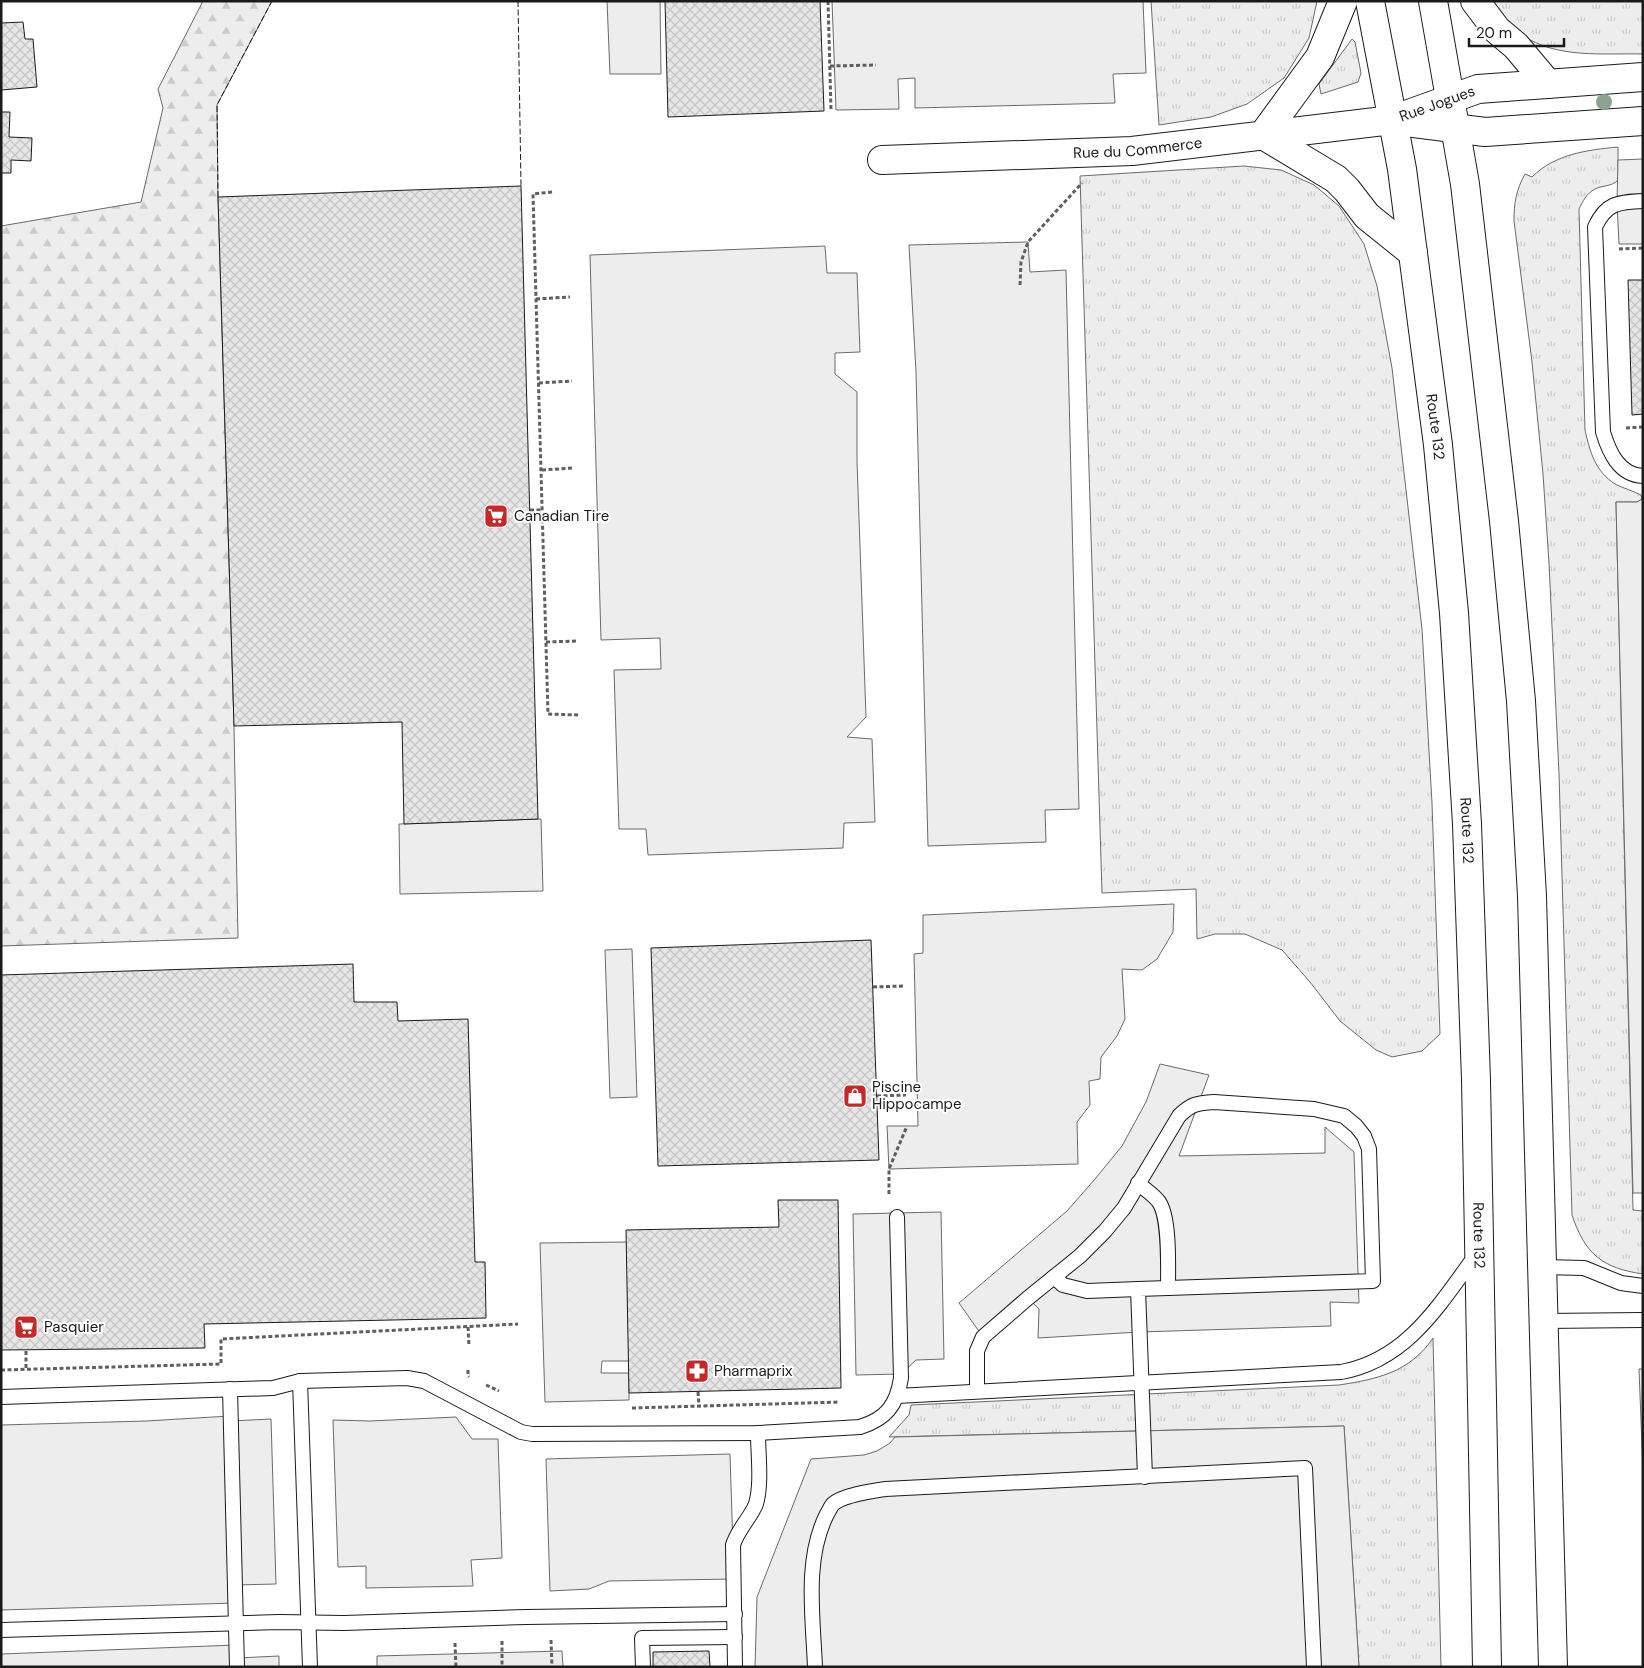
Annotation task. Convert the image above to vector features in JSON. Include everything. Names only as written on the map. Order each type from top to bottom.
[{"type":"main road","points":[[1343,1],[1320,57],[1264,135],[1336,179],[1367,216],[1413,253]]},
{"type":"main road","name":"Route 132","points":[[1370,1],[1402,169],[1445,506],[1458,670],[1470,910],[1487,1667]]},
{"type":"main road","points":[[1433,1],[1465,184],[1507,547],[1521,701],[1532,896],[1553,1667]]},
{"type":"main road","points":[[1475,1],[1497,30],[1516,46],[1548,84]]},
{"type":"main road","name":"Rue Jogues","points":[[1392,120],[1478,89],[1643,77]]},
{"type":"main road","name":"Rue du Commerce","points":[[882,160],[1132,151],[1392,120]]},
{"type":"main road","name":"Rue Jogues","points":[[1392,120],[1486,132],[1643,121]]},
{"type":"lane","points":[[1643,201],[1617,203],[1606,209],[1595,227],[1603,432],[1608,449],[1617,463],[1628,473],[1643,476]]},
{"type":"lane","points":[[977,1392],[977,1350],[984,1337],[993,1327],[1054,1277],[1080,1256],[1105,1231],[1124,1208],[1178,1116],[1188,1107],[1199,1103],[1214,1102],[1314,1109],[1344,1116],[1364,1136],[1369,1149],[1373,1280],[1087,1291],[1063,1285],[1054,1277]]},
{"type":"lane","points":[[1138,1183],[1159,1202],[1164,1215],[1168,1288]]},
{"type":"lane","points":[[1,1396],[273,1388],[300,1381],[407,1378],[424,1381],[521,1432],[532,1434],[758,1433],[860,1427],[873,1423],[892,1406],[897,1396],[901,1378],[897,1217]]},
{"type":"lane","points":[[897,1396],[1341,1372],[1358,1369],[1377,1361],[1415,1334],[1479,1252]]},
{"type":"lane","points":[[1543,1267],[1584,1268],[1621,1283],[1643,1286]]},
{"type":"lane","points":[[1138,1289],[1145,1477]]},
{"type":"lane","points":[[1544,1321],[1643,1320]]},
{"type":"lane","points":[[300,1381],[310,1667]]},
{"type":"lane","points":[[230,1389],[237,1667]]},
{"type":"lane","points":[[735,1667],[733,1545],[736,1535],[755,1505],[758,1489],[758,1433]]},
{"type":"lane","points":[[815,1667],[812,1594],[815,1552],[822,1524],[833,1504],[854,1495],[885,1489],[1305,1468],[1314,1667]]},
{"type":"lane","points":[[1,1630],[236,1623],[344,1623],[526,1617],[735,1614]]},
{"type":"lane","points":[[643,1667],[642,1638],[735,1637]]},
{"type":"path","points":[[828,1],[831,110]]},
{"type":"path","points":[[830,66],[876,65]]},
{"type":"path","points":[[1020,285],[1021,262],[1028,242],[1086,180]]},
{"type":"path","points":[[552,192],[534,194],[548,714],[579,715]]},
{"type":"path","points":[[536,299],[570,297]]},
{"type":"path","points":[[539,383],[572,381]]},
{"type":"path","points":[[541,470],[573,468]]},
{"type":"path","points":[[530,510],[543,510]]},
{"type":"path","points":[[546,642],[578,641]]},
{"type":"path","points":[[873,987],[903,986]]},
{"type":"path","points":[[877,1096],[906,1095]]},
{"type":"path","points":[[897,1217],[890,1202],[889,1169],[907,1126]]},
{"type":"path","points":[[1,1370],[221,1364],[221,1339],[518,1324]]},
{"type":"path","points":[[468,1327],[469,1346]]},
{"type":"path","points":[[26,1351],[26,1369]]},
{"type":"path","points":[[698,1392],[699,1406]]},
{"type":"path","points":[[623,1408],[848,1402]]},
{"type":"green space","points":[[203,1],[272,1],[217,105],[238,938],[1,946],[1,226],[141,202],[163,108],[158,89]]},
{"type":"green space","points":[[1151,1],[1317,1],[1309,38],[1284,78],[1247,104],[1211,117],[1159,125]]},
{"type":"green space","points":[[1490,1],[1643,1],[1643,54],[1596,54],[1550,48],[1522,35]]},
{"type":"green space","points":[[1352,39],[1355,42],[1361,73],[1358,82],[1321,94],[1319,84]]},
{"type":"green space","points":[[1618,147],[1618,180],[1613,184],[1598,188],[1589,193],[1579,209],[1585,430],[1591,453],[1598,467],[1608,479],[1641,495],[1642,499],[1637,502],[1616,502],[1633,1210],[1643,1211],[1643,1274],[1616,1268],[1597,1257],[1583,1240],[1572,1215],[1559,774],[1549,563],[1543,474],[1532,362],[1514,221],[1516,197],[1525,174],[1532,177],[1551,163],[1572,154]]},
{"type":"green space","points":[[1244,166],[1281,170],[1314,185],[1339,206],[1364,244],[1377,286],[1392,368],[1422,629],[1432,803],[1440,1034],[1422,1051],[1392,1057],[1376,1050],[1340,1021],[1282,950],[1245,934],[1215,934],[1197,939],[1196,889],[1102,893],[1080,176]]},
{"type":"green space","points":[[1433,1338],[1441,1667],[1359,1667],[1344,1426],[889,1437],[909,1415],[911,1405],[1353,1383],[1392,1372],[1403,1366],[1424,1350]]},
{"type":"shaded area","points":[[607,1],[660,1],[661,74],[610,74]]},
{"type":"shaded area","points":[[832,1],[1143,1],[1146,73],[1113,74],[1115,103],[915,108],[915,78],[898,79],[899,109],[836,110]]},
{"type":"shaded area","points":[[1643,159],[1643,244],[1619,244],[1617,203],[1618,160]]},
{"type":"shaded area","points":[[1028,242],[1030,272],[1066,270],[1079,809],[1045,810],[1046,842],[928,846],[916,372],[909,245]]},
{"type":"shaded area","points":[[825,246],[827,273],[857,273],[860,352],[835,353],[835,374],[857,392],[857,461],[866,717],[847,737],[872,739],[875,822],[844,823],[843,848],[648,855],[646,829],[619,829],[614,670],[661,669],[660,638],[601,640],[590,255]]},
{"type":"shaded area","points":[[1643,494],[1643,1193],[1633,1193],[1616,502],[1637,502],[1642,499]]},
{"type":"shaded area","points":[[541,819],[543,891],[400,894],[399,824]]},
{"type":"shaded area","points":[[1174,904],[1173,932],[1157,959],[1142,970],[1122,969],[1125,1019],[1117,1036],[1101,1057],[1100,1079],[1089,1081],[1090,1105],[1077,1122],[1078,1164],[889,1169],[887,1126],[918,1126],[914,954],[923,953],[923,915]]},
{"type":"shaded area","points":[[632,949],[637,1097],[610,1098],[605,950]]},
{"type":"shaded area","points":[[1160,1064],[1209,1075],[1179,1156],[1325,1153],[1325,1127],[1354,1152],[1359,1303],[1330,1302],[1331,1326],[1139,1332],[1038,1338],[1039,1309],[1028,1298],[983,1337],[959,1303],[1067,1211],[1095,1179],[1122,1146],[1146,1102]]},
{"type":"shaded area","points":[[941,1212],[944,1359],[916,1360],[901,1374],[856,1375],[853,1214]]},
{"type":"shaded area","points":[[627,1242],[629,1361],[602,1361],[601,1373],[629,1373],[629,1400],[545,1402],[540,1243]]},
{"type":"shaded area","points":[[1639,1369],[1643,1369],[1643,1472]]},
{"type":"shaded area","points":[[230,1416],[231,1421],[271,1419],[276,1584],[235,1585],[235,1603],[1,1610],[1,1425],[146,1421]]},
{"type":"shaded area","points":[[456,1417],[472,1439],[498,1439],[502,1558],[471,1560],[473,1586],[366,1588],[366,1566],[338,1567],[333,1420],[370,1421]]},
{"type":"shaded area","points":[[1344,1426],[1359,1667],[755,1667],[757,1597],[811,1459],[864,1455],[877,1451],[890,1443],[895,1437]]},
{"type":"shaded area","points":[[730,1454],[734,1579],[609,1581],[589,1589],[550,1591],[546,1459]]},
{"type":"shaded area","points":[[236,1645],[237,1658],[279,1656],[279,1667],[1,1667],[1,1654]]},
{"type":"shaded area","points":[[562,1651],[563,1667],[377,1667],[377,1656]]},
{"type":"building","points":[[665,1],[820,1],[824,111],[668,117]]},
{"type":"building","points":[[23,22],[25,39],[33,39],[37,87],[1,90],[1,23]]},
{"type":"building","points":[[1,112],[10,112],[9,137],[32,138],[31,161],[11,160],[11,173],[1,173]]},
{"type":"building","points":[[521,186],[538,819],[404,824],[402,722],[234,726],[218,197]]},
{"type":"building","points":[[1628,280],[1643,280],[1643,414],[1632,415]]},
{"type":"building","points":[[871,940],[879,1160],[658,1166],[651,948]]},
{"type":"building","points":[[353,964],[354,1002],[397,1002],[398,1021],[468,1019],[475,1262],[485,1262],[486,1318],[204,1324],[205,1348],[1,1350],[1,975]]},
{"type":"building","points":[[778,1200],[838,1200],[841,1388],[629,1393],[626,1230],[779,1227]]},
{"type":"building","points":[[709,1651],[710,1667],[653,1667],[653,1652]]},
{"type":"fence","points":[[218,197],[217,105],[272,1]]},
{"type":"fence","points":[[518,1],[521,186]]},
{"type":"place","name":"Canadian Tire","points":[[496,516]]},
{"type":"place","name":"Piscine Hippocampe","points":[[855,1096]]},
{"type":"place","name":"Pasquier","points":[[26,1327]]},
{"type":"place","name":"Pharmaprix","points":[[697,1371]]}]
